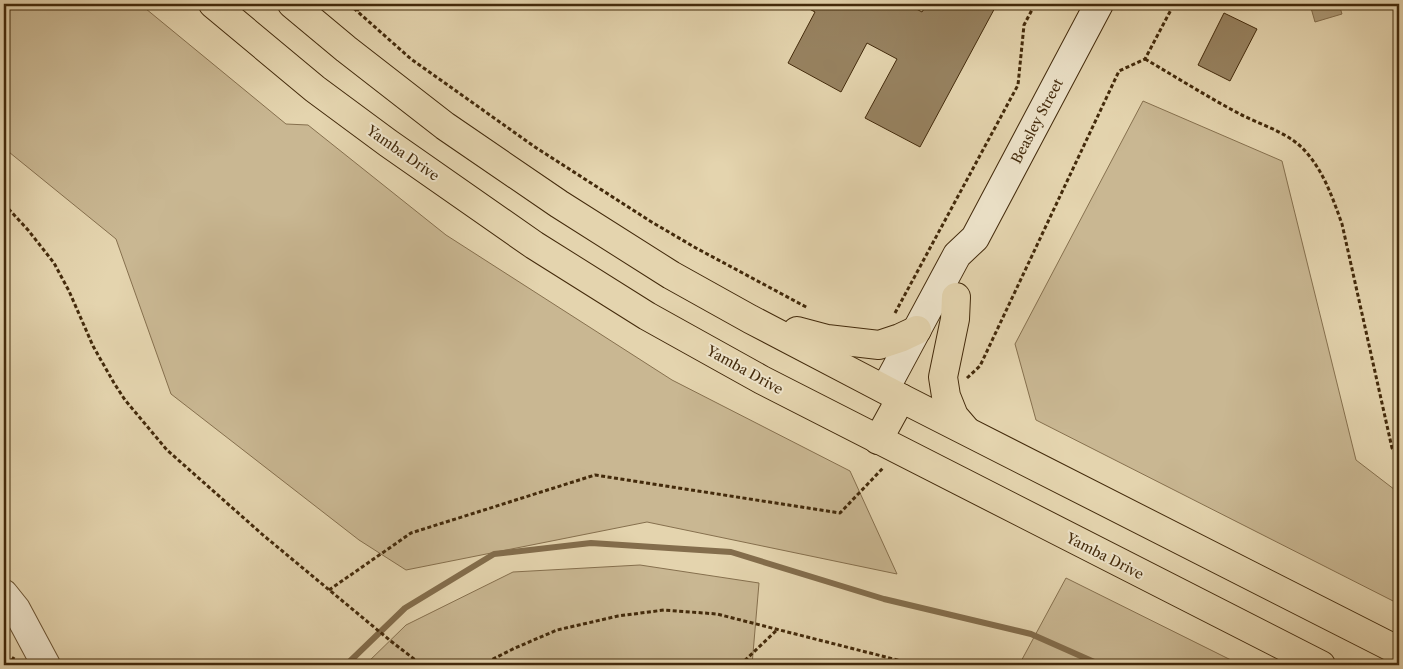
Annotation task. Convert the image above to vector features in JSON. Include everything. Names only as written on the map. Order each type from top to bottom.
[{"type":"main road","name":"Yamba Drive","points":[[213,4],[316,90],[388,143],[534,245],[655,320],[762,380],[870,436],[1321,665]]},
{"type":"main road","points":[[292,4],[346,49],[445,126],[559,204],[672,275],[750,319],[893,393],[1399,651]]},
{"type":"main road","name":"Beasley Street","points":[[893,393],[916,330],[957,255],[976,238],[1098,4]]},
{"type":"main road","name":"Beasley Street","points":[[893,393],[956,296],[974,264],[976,238]]},
{"type":"main road","points":[[956,296],[955,320],[943,377],[946,396],[954,416],[967,431]]},
{"type":"main road","points":[[750,319],[827,339],[879,345],[916,330]]},
{"type":"main road","points":[[870,436],[893,393]]},
{"type":"main road","points":[[4,594],[16,609],[46,665]]},
{"type":"path","points":[[349,4],[411,59],[535,147],[650,221],[696,248],[816,312]]},
{"type":"path","points":[[357,11],[362,4]]},
{"type":"path","points":[[888,318],[895,313],[1018,85],[1024,25],[1035,4]]},
{"type":"path","points":[[944,381],[968,378],[980,366],[1119,71],[1146,59],[1174,4]]},
{"type":"path","points":[[1146,59],[1237,112],[1292,139],[1306,152],[1318,168],[1329,189],[1342,224],[1392,448],[1399,457]]},
{"type":"path","points":[[4,204],[12,211],[54,263],[70,290],[94,346],[114,383],[125,400],[166,450],[263,535],[417,664],[430,665]]},
{"type":"path","points":[[329,590],[411,533],[595,474],[840,513],[884,467]]},
{"type":"path","points":[[448,665],[485,663],[557,630],[618,616],[664,610],[717,614],[917,665]]},
{"type":"path","points":[[740,665],[778,629]]},
{"type":"shaded area","points":[[4,4],[140,4],[286,124],[308,125],[446,235],[672,380],[850,471],[897,574],[647,522],[406,570],[359,540],[171,394],[116,239],[4,148]]},
{"type":"shaded area","points":[[1325,4],[1339,4],[1342,14],[1315,22],[1311,8]]},
{"type":"shaded area","points":[[1143,101],[1282,161],[1356,460],[1399,493],[1399,604],[1036,420],[1015,344]]},
{"type":"shaded area","points":[[640,565],[759,583],[752,665],[365,665],[406,625],[513,572]]},
{"type":"shaded area","points":[[1066,578],[1241,665],[1019,665]]},
{"type":"building","points":[[800,4],[907,4],[922,12],[927,4],[997,4],[920,147],[865,118],[897,59],[867,43],[841,92],[788,63],[815,12]]},
{"type":"building","points":[[1224,13],[1257,29],[1230,81],[1198,65]]},
{"type":"waterway","points":[[346,665],[405,608],[494,554],[591,543],[731,552],[884,599],[1031,634],[1101,665]]}]
